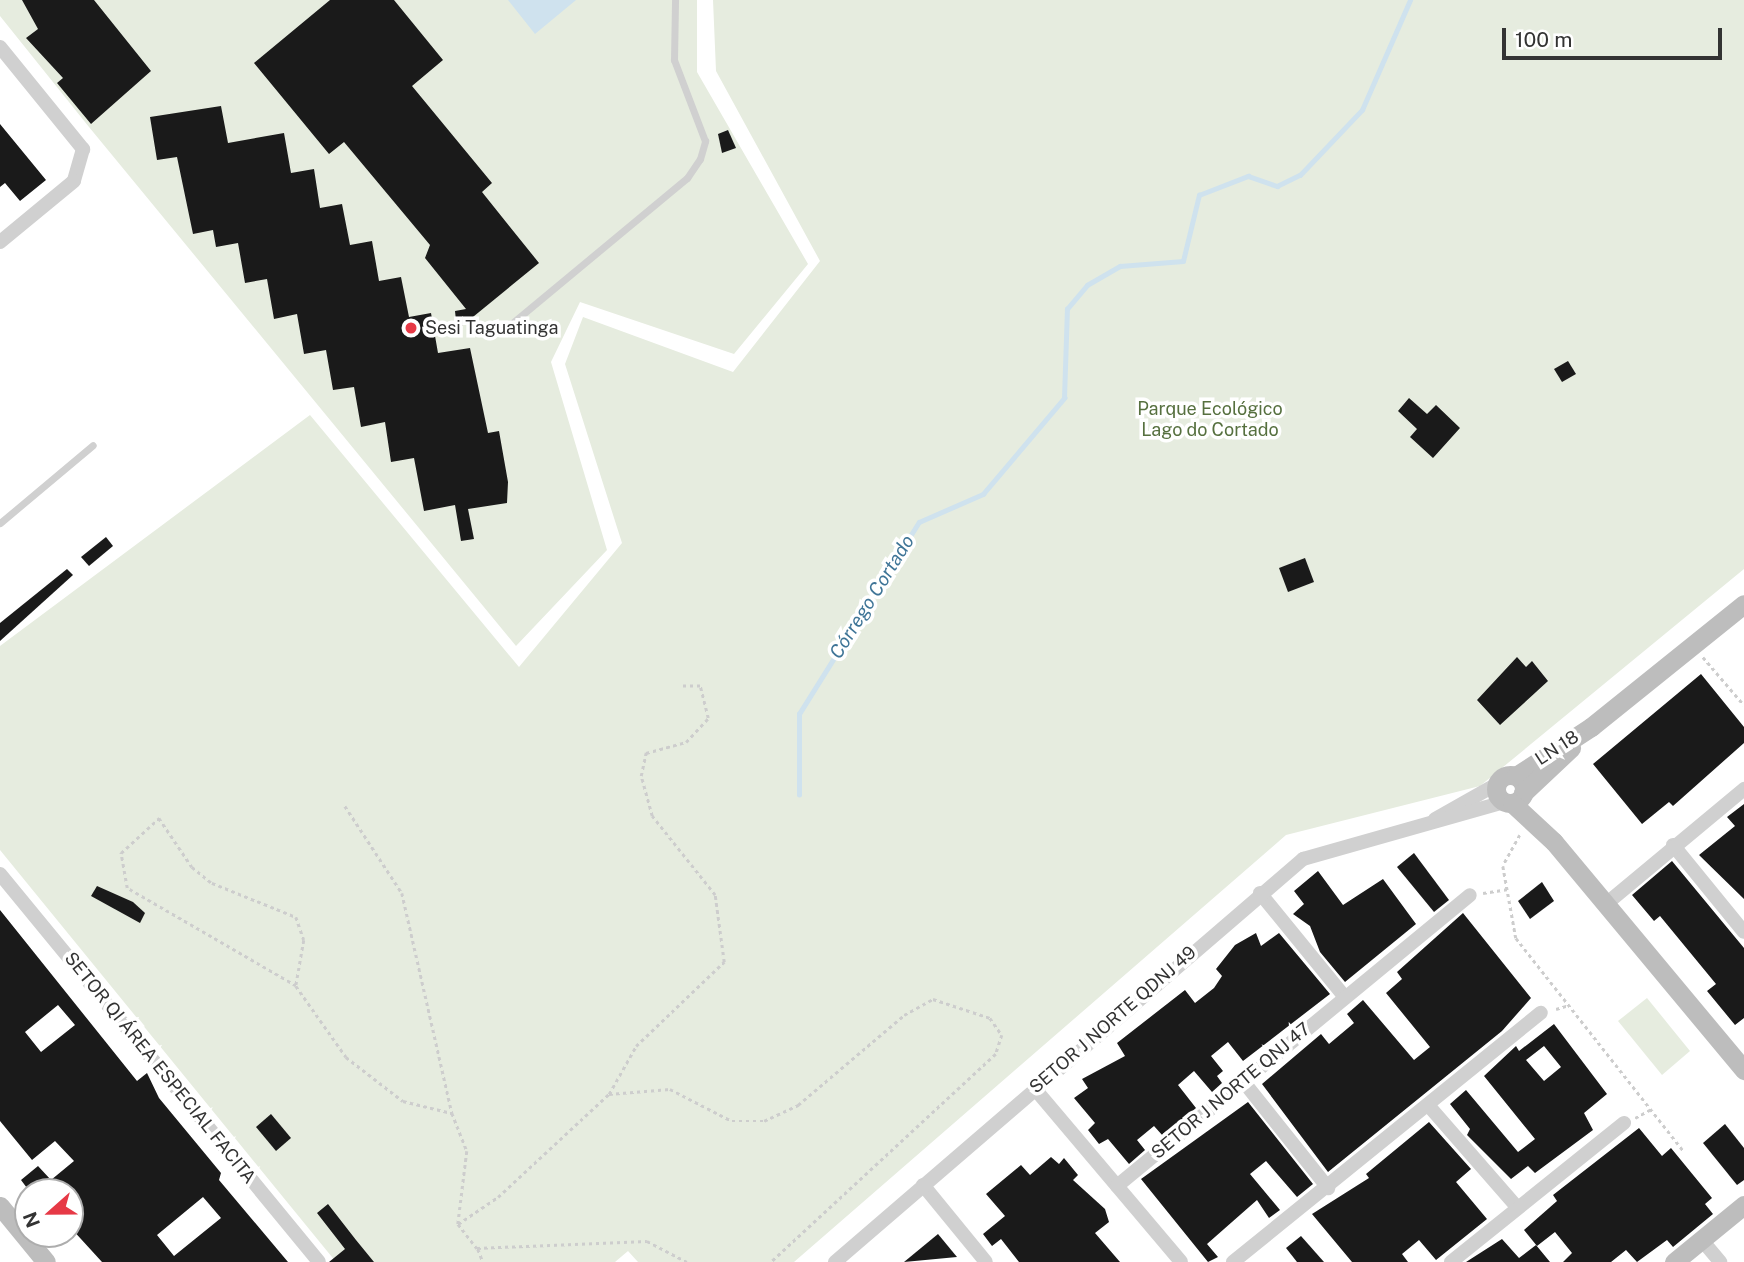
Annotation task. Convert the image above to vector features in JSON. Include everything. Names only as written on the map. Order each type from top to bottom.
[{"type":"street","points":[[0,47],[83,149],[75,181],[0,242]]},
{"type":"street","name":"LN 18","points":[[1513,792],[1744,604]]},
{"type":"street","points":[[1606,904],[1673,845],[1744,789]]},
{"type":"street","points":[[1513,792],[1529,818],[1555,842]]},
{"type":"street","points":[[1513,792],[1744,1070]]},
{"type":"street","name":"SETOR J NORTE QDNJ 49","points":[[835,1262],[1260,893],[1322,850],[1419,829],[1513,792]]},
{"type":"street","points":[[1673,845],[1744,932]]},
{"type":"street","name":"SETOR QI ÁREA ESPECIAL FACITA","points":[[0,874],[319,1262]]},
{"type":"street","points":[[1260,893],[1344,996]]},
{"type":"street","name":"SETOR J NORTE QNJ 47","points":[[1117,1186],[1344,996],[1470,895]]},
{"type":"street","points":[[1233,1262],[1328,1188],[1541,1013]]},
{"type":"street","points":[[1243,1081],[1328,1188]]},
{"type":"street","points":[[1035,1088],[1181,1262]]},
{"type":"street","points":[[1428,1105],[1517,1207]]},
{"type":"street","points":[[1451,1262],[1624,1123]]},
{"type":"street","points":[[923,1185],[986,1262]]},
{"type":"street","points":[[1674,1262],[1744,1205]]},
{"type":"street","points":[[2,1213],[46,1262]]},
{"type":"street","points":[[1701,1239],[1720,1262]]},
{"type":"lane","points":[[511,324],[687,178],[700,159],[705,141],[674,60],[676,0]]},
{"type":"lane","points":[[0,523],[93,445]]},
{"type":"path","points":[[1693,646],[1744,705]]},
{"type":"path","points":[[458,1224],[498,1197],[609,1094],[636,1046],[724,962],[715,895],[652,816],[641,776],[646,752],[686,742],[708,718],[701,686],[679,686]]},
{"type":"path","points":[[345,806],[402,893],[452,1113],[467,1151],[458,1224],[477,1248],[483,1262]]},
{"type":"path","points":[[296,986],[304,940],[296,917],[212,883],[192,867],[159,818],[121,853],[127,888],[296,986],[346,1057],[403,1101],[452,1113]]},
{"type":"path","points":[[1529,818],[1503,866],[1516,938],[1683,1150]]},
{"type":"path","points":[[1470,895],[1507,889]]},
{"type":"path","points":[[609,1094],[670,1089],[732,1121],[764,1121],[798,1105],[904,1015],[933,999],[990,1018],[1002,1035],[996,1054],[771,1262]]},
{"type":"path","points":[[477,1248],[647,1241],[687,1262]]},
{"type":"green space","name":"Sesi Taguatinga","points":[[0,0],[697,0],[697,72],[808,264],[734,354],[580,302],[551,362],[607,550],[516,646],[0,16]]},
{"type":"green space","name":"Parque Ecológico Lago do Cortado","points":[[713,0],[1744,0],[1744,569],[1480,786],[1286,835],[794,1262],[638,1262],[628,1251],[615,1262],[336,1262],[0,850],[0,646],[310,415],[519,667],[622,543],[565,364],[583,317],[733,372],[820,261],[716,71]]},
{"type":"green space","points":[[1647,998],[1690,1051],[1662,1075],[1618,1021]]},
{"type":"water","points":[[508,0],[576,0],[535,34]]},
{"type":"building","points":[[22,0],[94,0],[151,71],[91,124],[57,83],[63,78],[26,38],[38,29]]},
{"type":"building","points":[[330,0],[394,0],[443,60],[412,86],[492,183],[482,192],[539,263],[457,330],[455,311],[466,309],[425,258],[430,245],[344,142],[329,154],[254,63]]},
{"type":"building","points":[[221,106],[228,143],[284,133],[291,173],[314,169],[320,208],[342,204],[350,245],[372,241],[379,281],[401,277],[409,317],[431,313],[438,353],[470,348],[488,433],[499,431],[508,482],[507,503],[468,509],[474,539],[461,541],[455,505],[424,511],[414,458],[391,462],[385,422],[361,427],[354,387],[333,390],[326,350],[304,354],[297,314],[274,319],[267,279],[245,283],[238,243],[216,247],[213,230],[193,234],[177,157],[157,160],[150,117]]},
{"type":"building","points":[[0,124],[46,180],[20,201],[5,183],[0,187]]},
{"type":"building","points":[[728,130],[736,148],[722,153],[718,134]]},
{"type":"building","points":[[1568,361],[1576,374],[1562,382],[1554,369]]},
{"type":"building","points":[[1409,398],[1427,414],[1436,405],[1460,428],[1433,458],[1410,437],[1417,429],[1398,411]]},
{"type":"building","points":[[106,537],[113,546],[89,566],[81,557]]},
{"type":"building","points":[[1305,558],[1314,582],[1288,592],[1279,568]]},
{"type":"building","points":[[67,569],[73,575],[0,641],[0,623]]},
{"type":"building","points":[[1517,657],[1526,667],[1532,661],[1548,681],[1500,725],[1477,700]]},
{"type":"building","points":[[1701,674],[1744,727],[1744,743],[1673,806],[1669,802],[1642,824],[1593,764]]},
{"type":"building","points":[[1744,804],[1744,899],[1699,855],[1735,826],[1727,817]]},
{"type":"building","points":[[1414,853],[1449,900],[1434,912],[1397,867]]},
{"type":"building","points":[[1672,861],[1744,948],[1744,1018],[1735,1025],[1707,991],[1716,984],[1660,916],[1654,921],[1632,895]]},
{"type":"building","points":[[1318,871],[1343,905],[1383,879],[1416,924],[1345,982],[1320,952],[1310,926],[1293,914],[1304,904],[1294,891]]},
{"type":"building","points":[[1542,882],[1554,901],[1530,919],[1518,901]]},
{"type":"building","points":[[97,886],[133,902],[145,913],[140,923],[91,896]]},
{"type":"building","points":[[0,910],[137,1081],[147,1073],[159,1098],[221,1173],[219,1180],[288,1262],[102,1262],[84,1242],[84,1178],[53,1178],[74,1161],[55,1141],[32,1160],[0,1121]],"holes":[[[58,1005],[75,1025],[41,1052],[25,1032]],[[203,1197],[221,1218],[174,1256],[157,1235]]]},
{"type":"building","points":[[1463,913],[1531,998],[1502,1031],[1328,1172],[1262,1084],[1321,1034],[1329,1044],[1354,1023],[1347,1014],[1363,1000],[1414,1060],[1430,1047],[1386,993],[1402,979],[1397,972]]},
{"type":"building","points":[[1256,933],[1261,946],[1279,933],[1330,994],[1243,1061],[1228,1042],[1211,1056],[1223,1071],[1217,1076],[1222,1083],[1212,1092],[1194,1071],[1178,1085],[1196,1108],[1163,1136],[1154,1126],[1137,1140],[1145,1150],[1129,1164],[1108,1139],[1099,1144],[1088,1130],[1095,1123],[1074,1098],[1088,1088],[1082,1079],[1125,1056],[1117,1043],[1185,990],[1195,1003],[1214,988],[1222,976],[1216,969],[1235,945]]},
{"type":"building","points":[[1554,1024],[1607,1094],[1584,1113],[1593,1130],[1535,1173],[1528,1166],[1511,1179],[1467,1135],[1470,1129],[1450,1104],[1466,1090],[1518,1152],[1535,1139],[1484,1076],[1516,1046],[1519,1051]],"holes":[[[1544,1046],[1561,1067],[1544,1081],[1526,1060]]]},
{"type":"building","points":[[1248,1102],[1313,1184],[1297,1197],[1266,1161],[1250,1174],[1280,1210],[1269,1218],[1257,1200],[1207,1244],[1218,1257],[1208,1262],[1141,1179]]},
{"type":"building","points":[[271,1114],[291,1138],[276,1151],[256,1127]]},
{"type":"building","points":[[1429,1122],[1471,1169],[1456,1182],[1487,1219],[1436,1260],[1419,1240],[1402,1254],[1408,1262],[1352,1262],[1312,1214],[1369,1178],[1366,1174]]},
{"type":"building","points":[[1725,1124],[1744,1148],[1744,1180],[1737,1185],[1703,1143]]},
{"type":"building","points":[[1639,1128],[1662,1156],[1671,1148],[1712,1198],[1705,1204],[1713,1214],[1673,1247],[1667,1240],[1637,1262],[1626,1250],[1611,1262],[1563,1262],[1572,1253],[1555,1232],[1537,1246],[1524,1230],[1557,1201],[1553,1195]]},
{"type":"building","points":[[1051,1157],[1059,1164],[1064,1158],[1078,1175],[1073,1180],[1105,1209],[1109,1222],[1095,1233],[1120,1262],[1019,1262],[1001,1239],[992,1246],[983,1234],[1005,1216],[986,1194],[1021,1165],[1030,1175]]},
{"type":"building","points":[[38,1166],[49,1178],[23,1178]]},
{"type":"building","points":[[328,1204],[374,1262],[329,1262],[345,1249],[317,1213]]},
{"type":"building","points":[[938,1234],[957,1257],[904,1262]]},
{"type":"building","points":[[1301,1236],[1324,1262],[1297,1262],[1286,1248]]},
{"type":"building","points":[[1502,1239],[1519,1258],[1536,1245],[1550,1262],[1466,1262]]},
{"type":"waterway","name":"Córrego Cortado","points":[[799,795],[799,714],[919,522],[983,494],[1064,398],[1067,309],[1087,285],[1120,266],[1183,261],[1199,195],[1248,176],[1277,186],[1300,175],[1362,110],[1410,0]]},
{"type":"place","name":"Sesi Taguatinga","points":[[411,328]]}]
